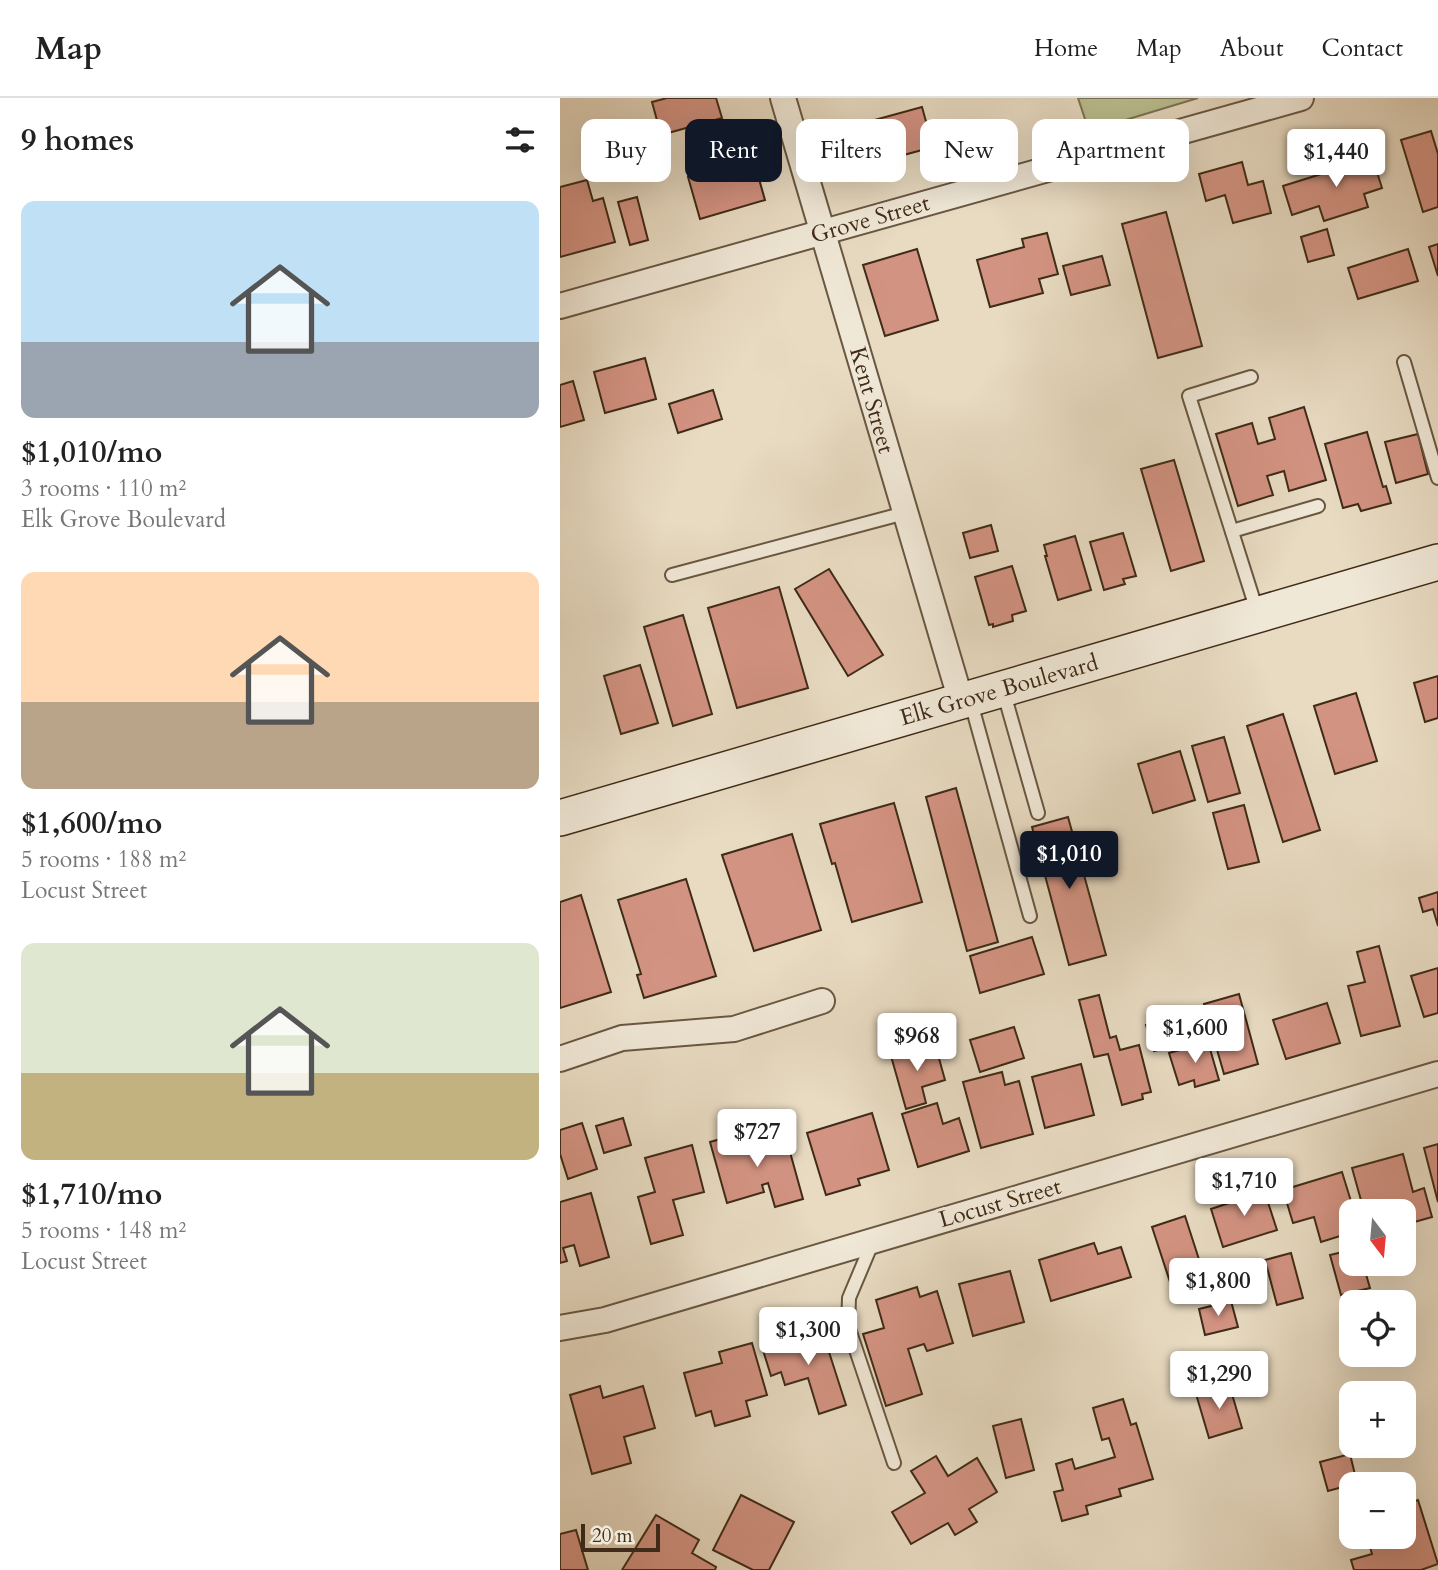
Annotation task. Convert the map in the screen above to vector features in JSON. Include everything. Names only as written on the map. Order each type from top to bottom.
[{"type":"main road","name":"Elk Grove Boulevard","points":[[560,818],[1438,562]]},
{"type":"street","name":"Kent Street","points":[[783,98],[905,513],[965,700]]},
{"type":"street","name":"Grove Street","points":[[560,306],[1301,98]]},
{"type":"street","points":[[560,1059],[622,1038],[734,1029],[822,1001]]},
{"type":"street","name":"Locust Street","points":[[560,1328],[605,1320],[1438,1074]]},
{"type":"lane","points":[[1404,362],[1438,478]]},
{"type":"lane","points":[[1251,377],[1189,396],[1258,615]]},
{"type":"lane","points":[[1232,531],[1318,506]]},
{"type":"lane","points":[[672,575],[905,513]]},
{"type":"lane","points":[[1003,690],[1038,813]]},
{"type":"lane","points":[[965,700],[1030,916]]},
{"type":"lane","points":[[873,1240],[849,1298],[848,1326],[894,1462]]},
{"type":"green space","points":[[1078,98],[1198,98],[1129,119],[1085,119]]},
{"type":"building","points":[[667,98],[716,98],[722,118],[685,119],[685,128],[671,132],[671,119],[657,119],[652,102]]},
{"type":"building","points":[[922,107],[925,119],[920,119],[920,151],[906,154],[906,119],[878,119]]},
{"type":"building","points":[[1431,131],[1438,154],[1438,207],[1423,212],[1401,140]]},
{"type":"building","points":[[1370,150],[1382,188],[1364,194],[1368,207],[1324,221],[1319,206],[1292,215],[1283,186],[1353,164],[1350,156]]},
{"type":"building","points":[[1242,162],[1248,185],[1263,181],[1271,213],[1233,223],[1225,195],[1206,201],[1199,174]]},
{"type":"building","points":[[588,182],[593,201],[603,198],[615,242],[560,257],[560,187]]},
{"type":"building","points":[[689,182],[760,182],[765,200],[700,219]]},
{"type":"building","points":[[637,197],[648,240],[630,245],[618,202]]},
{"type":"building","points":[[1166,212],[1202,346],[1158,358],[1122,224]]},
{"type":"building","points":[[1327,229],[1334,255],[1308,262],[1301,237]]},
{"type":"building","points":[[1047,233],[1058,274],[1039,279],[1043,293],[990,307],[977,260],[1024,247],[1022,239]]},
{"type":"building","points":[[1438,244],[1438,276],[1429,247]]},
{"type":"building","points":[[917,249],[938,320],[885,336],[863,265]]},
{"type":"building","points":[[1408,249],[1418,281],[1358,299],[1348,268]]},
{"type":"building","points":[[1102,256],[1110,285],[1071,295],[1063,266]]},
{"type":"building","points":[[645,358],[656,399],[605,413],[594,372]]},
{"type":"building","points":[[573,381],[584,420],[560,427],[560,385]]},
{"type":"building","points":[[713,390],[722,419],[678,433],[669,404]]},
{"type":"building","points":[[1304,407],[1326,480],[1289,491],[1284,471],[1267,476],[1273,495],[1238,506],[1216,434],[1252,423],[1258,444],[1275,439],[1269,418]]},
{"type":"building","points":[[1367,432],[1383,487],[1386,486],[1391,503],[1361,511],[1358,504],[1343,508],[1325,444]]},
{"type":"building","points":[[1418,434],[1428,474],[1396,483],[1385,442]]},
{"type":"building","points":[[1174,460],[1204,561],[1171,571],[1141,469]]},
{"type":"building","points":[[991,525],[998,551],[970,558],[963,533]]},
{"type":"building","points":[[1123,533],[1136,576],[1123,579],[1125,584],[1104,590],[1090,542]]},
{"type":"building","points":[[1075,536],[1091,590],[1058,600],[1044,545]]},
{"type":"building","points":[[1012,566],[1026,611],[1012,615],[1013,621],[993,627],[993,624],[989,625],[975,577]]},
{"type":"building","points":[[829,569],[883,655],[848,676],[795,589]]},
{"type":"building","points":[[779,587],[808,688],[737,708],[708,608]]},
{"type":"building","points":[[683,615],[712,714],[673,726],[644,627]]},
{"type":"building","points":[[640,665],[658,723],[621,734],[604,676]]},
{"type":"building","points":[[1438,676],[1438,718],[1425,722],[1414,683]]},
{"type":"building","points":[[1356,693],[1377,761],[1335,774],[1314,706]]},
{"type":"building","points":[[1283,714],[1320,830],[1283,842],[1247,726]]},
{"type":"building","points":[[1224,737],[1240,793],[1208,802],[1192,746]]},
{"type":"building","points":[[1180,751],[1195,800],[1153,813],[1138,764]]},
{"type":"building","points":[[956,788],[998,942],[967,951],[926,797]]},
{"type":"building","points":[[894,803],[922,902],[852,922],[835,863],[832,864],[820,824]]},
{"type":"building","points":[[1244,805],[1259,862],[1228,869],[1213,813]]},
{"type":"building","points":[[1068,817],[1106,955],[1069,965],[1032,827]]},
{"type":"building","points":[[792,834],[821,930],[754,951],[722,855]]},
{"type":"building","points":[[686,879],[716,976],[644,998],[637,975],[641,974],[618,900]]},
{"type":"building","points":[[1438,892],[1438,926],[1433,909],[1423,912],[1419,898]]},
{"type":"building","points":[[581,895],[611,992],[560,1008],[560,902]]},
{"type":"building","points":[[1032,937],[1044,974],[980,993],[970,956]]},
{"type":"building","points":[[1379,946],[1400,1026],[1361,1036],[1348,986],[1365,982],[1357,952]]},
{"type":"building","points":[[1438,968],[1438,1013],[1424,1017],[1411,976]]},
{"type":"building","points":[[1239,994],[1258,1064],[1224,1074],[1204,1004]]},
{"type":"building","points":[[1099,995],[1110,1038],[1116,1036],[1120,1050],[1139,1045],[1151,1092],[1142,1094],[1143,1099],[1122,1105],[1108,1054],[1094,1057],[1079,1000]]},
{"type":"building","points":[[1327,1003],[1340,1043],[1286,1059],[1273,1020]]},
{"type":"building","points":[[1166,1020],[1174,1046],[1154,1051],[1146,1025]]},
{"type":"building","points":[[1014,1027],[1024,1058],[980,1072],[970,1040]]},
{"type":"building","points":[[1208,1042],[1219,1080],[1195,1087],[1194,1080],[1179,1085],[1169,1053]]},
{"type":"building","points":[[935,1044],[945,1080],[922,1087],[926,1103],[906,1109],[891,1056]]},
{"type":"building","points":[[1081,1064],[1094,1115],[1045,1128],[1032,1077]]},
{"type":"building","points":[[1002,1072],[1005,1085],[1019,1081],[1033,1134],[981,1148],[963,1082]]},
{"type":"building","points":[[937,1103],[943,1124],[959,1118],[969,1151],[918,1167],[902,1114]]},
{"type":"building","points":[[872,1113],[889,1170],[858,1179],[860,1185],[826,1195],[807,1133]]},
{"type":"building","points":[[623,1118],[631,1145],[604,1153],[596,1126]]},
{"type":"building","points":[[582,1123],[597,1169],[568,1179],[560,1154],[560,1130]]},
{"type":"building","points":[[738,1134],[741,1147],[785,1134],[803,1199],[775,1207],[768,1183],[762,1185],[764,1192],[727,1203],[710,1142]]},
{"type":"building","points":[[1438,1144],[1438,1202],[1424,1148]]},
{"type":"building","points":[[692,1145],[704,1192],[673,1200],[683,1235],[651,1244],[638,1197],[655,1192],[645,1158]]},
{"type":"building","points":[[1403,1154],[1413,1192],[1424,1188],[1432,1217],[1416,1222],[1416,1199],[1361,1199],[1352,1168]]},
{"type":"building","points":[[1342,1172],[1350,1199],[1339,1199],[1339,1236],[1321,1242],[1314,1217],[1293,1223],[1283,1190]]},
{"type":"building","points":[[1263,1187],[1277,1230],[1223,1247],[1211,1209],[1238,1200],[1237,1195]]},
{"type":"building","points":[[591,1193],[609,1257],[580,1266],[574,1245],[563,1248],[567,1261],[560,1263],[560,1202]]},
{"type":"building","points":[[1185,1216],[1205,1278],[1188,1284],[1187,1280],[1171,1285],[1152,1227]]},
{"type":"building","points":[[1094,1243],[1098,1254],[1121,1247],[1131,1277],[1051,1301],[1039,1260]]},
{"type":"building","points":[[1291,1253],[1303,1298],[1277,1305],[1265,1260]]},
{"type":"building","points":[[1339,1253],[1339,1276],[1366,1276],[1370,1288],[1340,1290],[1330,1255]]},
{"type":"building","points":[[1010,1271],[1024,1322],[973,1336],[959,1284]]},
{"type":"building","points":[[917,1287],[920,1297],[937,1291],[953,1343],[927,1351],[924,1344],[908,1349],[922,1394],[886,1406],[863,1334],[884,1328],[876,1300]]},
{"type":"building","points":[[1231,1301],[1238,1327],[1205,1335],[1199,1309]]},
{"type":"building","points":[[820,1324],[846,1405],[819,1414],[808,1378],[785,1385],[781,1372],[771,1376],[763,1350],[799,1339],[797,1332]]},
{"type":"building","points":[[752,1343],[767,1395],[746,1401],[750,1416],[715,1426],[711,1411],[696,1416],[684,1373],[722,1363],[719,1352]]},
{"type":"building","points":[[1229,1384],[1242,1428],[1209,1438],[1196,1394]]},
{"type":"building","points":[[600,1386],[603,1398],[643,1386],[655,1428],[624,1437],[631,1463],[592,1474],[570,1395]]},
{"type":"building","points":[[1123,1399],[1131,1425],[1136,1423],[1153,1479],[1119,1489],[1121,1496],[1086,1506],[1088,1514],[1062,1521],[1054,1492],[1063,1490],[1056,1464],[1072,1459],[1075,1469],[1115,1457],[1109,1438],[1102,1440],[1093,1408]]},
{"type":"building","points":[[1021,1419],[1034,1470],[1006,1478],[993,1426]]},
{"type":"building","points":[[936,1456],[948,1476],[977,1458],[997,1492],[969,1509],[977,1522],[955,1535],[948,1523],[911,1544],[892,1512],[925,1493],[911,1471]]},
{"type":"building","points":[[1339,1457],[1351,1458],[1354,1472],[1339,1472],[1339,1488],[1328,1491],[1320,1462]]},
{"type":"building","points":[[741,1495],[794,1522],[769,1570],[753,1570],[713,1550]]},
{"type":"building","points":[[1418,1500],[1438,1564],[1421,1570],[1354,1570],[1351,1560],[1372,1554],[1371,1549],[1416,1549]]},
{"type":"building","points":[[656,1515],[699,1540],[692,1553],[716,1567],[715,1570],[622,1570]]},
{"type":"building","points":[[576,1530],[588,1570],[560,1570],[560,1534]]}]
